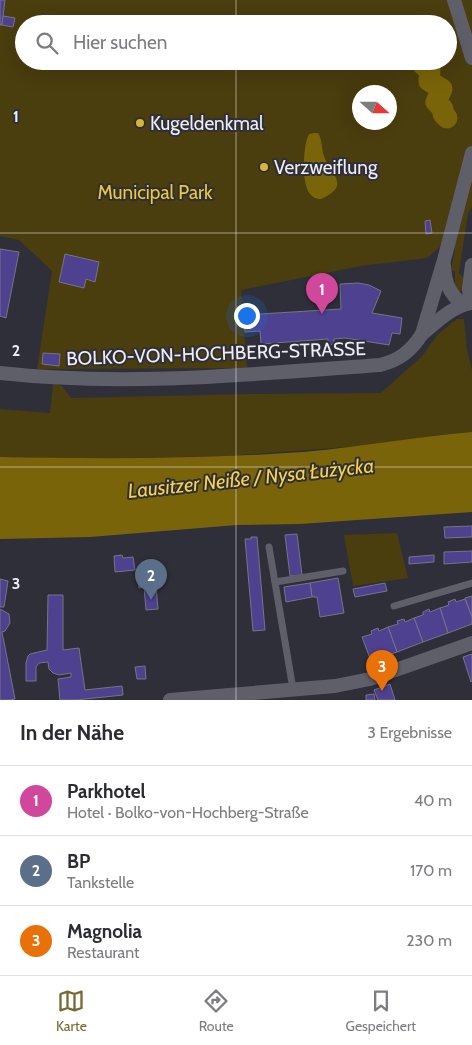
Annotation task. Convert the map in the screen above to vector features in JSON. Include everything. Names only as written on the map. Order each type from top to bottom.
[{"type":"street","points":[[454,0],[472,58]]},
{"type":"street","points":[[422,334],[444,260],[472,153]]},
{"type":"street","points":[[444,260],[448,288],[454,297],[468,304]]},
{"type":"street","points":[[468,304],[472,266]]},
{"type":"street","points":[[422,334],[451,311],[468,304]]},
{"type":"street","name":"BOLKO-VON-HOCHBERG-STRASSE","points":[[0,373],[62,379],[170,377],[255,374],[380,365],[403,357],[416,345],[422,334]]},
{"type":"street","points":[[170,700],[335,686],[370,679],[472,643]]},
{"type":"lane","points":[[270,546],[293,689]]},
{"type":"lane","points":[[275,582],[343,571]]},
{"type":"lane","points":[[394,606],[472,583]]},
{"type":"green space","name":"Municipal Park","points":[[0,0],[472,0],[472,207],[468,213],[459,273],[466,281],[464,291],[459,291],[455,286],[455,271],[451,271],[455,248],[441,246],[427,258],[361,266],[241,290],[247,368],[37,369],[52,271],[19,240],[0,236]]},
{"type":"green space","points":[[457,319],[464,319],[467,350],[472,370],[472,432],[373,445],[227,456],[82,459],[0,457],[0,409],[50,413],[53,384],[62,386],[71,398],[381,393],[422,356],[438,334]]},
{"type":"green space","points":[[397,533],[408,578],[353,586],[344,535]]},
{"type":"water","points":[[318,133],[324,156],[337,180],[336,189],[321,199],[315,198],[310,194],[305,182],[304,173],[304,155],[307,139],[309,134]]},
{"type":"water","name":"Lausitzer Neiße / Nysa Łużycka","points":[[472,432],[472,512],[300,524],[237,525],[90,537],[0,539],[0,457],[152,458],[228,456],[324,450]]},
{"type":"building","points":[[0,0],[5,0],[2,25],[0,25]]},
{"type":"building","points":[[3,16],[15,18],[13,27],[2,25]]},
{"type":"building","points":[[430,220],[432,233],[426,234],[425,221]]},
{"type":"building","points":[[0,249],[19,252],[6,318],[0,316]]},
{"type":"building","points":[[65,254],[99,262],[95,282],[86,279],[84,288],[59,282]]},
{"type":"building","points":[[358,283],[369,285],[381,291],[372,313],[402,318],[400,334],[392,333],[389,345],[345,338],[334,339],[334,344],[328,345],[328,339],[261,344],[260,331],[245,332],[244,315],[341,309],[340,284]]},
{"type":"building","points":[[43,353],[60,354],[59,366],[42,364]]},
{"type":"building","points":[[472,526],[472,537],[445,538],[444,527]]},
{"type":"building","points":[[297,534],[302,575],[290,576],[285,535]]},
{"type":"building","points":[[251,537],[257,537],[265,630],[253,631],[245,539],[251,539]]},
{"type":"building","points":[[472,551],[472,562],[444,564],[444,552]]},
{"type":"building","points":[[122,555],[123,558],[133,557],[135,570],[115,572],[114,556]]},
{"type":"building","points":[[434,555],[434,562],[409,564],[409,557]]},
{"type":"building","points":[[160,574],[161,586],[156,586],[158,609],[146,610],[144,587],[139,588],[138,577]]},
{"type":"building","points":[[338,578],[344,613],[320,617],[317,597],[312,597],[310,583]]},
{"type":"building","points":[[0,579],[8,581],[4,607],[0,607]]},
{"type":"building","points":[[310,583],[312,597],[286,602],[284,587]]},
{"type":"building","points":[[385,583],[387,591],[355,597],[353,589]]},
{"type":"building","points":[[48,595],[63,595],[63,650],[79,648],[85,690],[122,686],[123,695],[60,700],[58,679],[71,677],[71,673],[59,675],[53,673],[49,669],[48,662],[39,663],[36,667],[36,681],[26,681],[28,656],[47,650]]},
{"type":"building","points":[[472,596],[472,617],[465,598]]},
{"type":"building","points":[[455,599],[456,602],[465,599],[472,617],[472,624],[448,633],[440,608],[449,605],[448,602]]},
{"type":"building","points":[[440,608],[448,633],[423,642],[414,618],[423,615],[423,612],[429,609],[430,612]]},
{"type":"building","points":[[0,609],[9,614],[10,623],[5,631],[2,632],[15,699],[10,700],[0,700]]},
{"type":"building","points":[[414,618],[423,642],[397,652],[388,627],[398,624],[397,621],[404,619],[405,622]]},
{"type":"building","points":[[388,627],[397,652],[371,661],[362,637],[372,634],[371,631],[378,628],[379,631]]},
{"type":"building","points":[[472,654],[472,681],[471,682],[463,657]]},
{"type":"building","points":[[145,666],[146,679],[137,679],[135,667]]},
{"type":"building","points":[[390,684],[395,700],[378,700],[374,690]]},
{"type":"building","points":[[374,694],[375,700],[366,700],[366,695]]},
{"type":"waterway","points":[[429,70],[429,81],[442,89],[436,102],[443,109],[443,114],[447,118]]},
{"type":"place","name":"Kugeldenkmal","points":[[140,123]]},
{"type":"place","name":"Verzweiflung","points":[[264,167]]},
{"type":"place","name":"Parkhotel","points":[[322,314]]},
{"type":"place","name":"BP","points":[[151,600]]},
{"type":"place","name":"Magnolia","points":[[382,691]]}]
